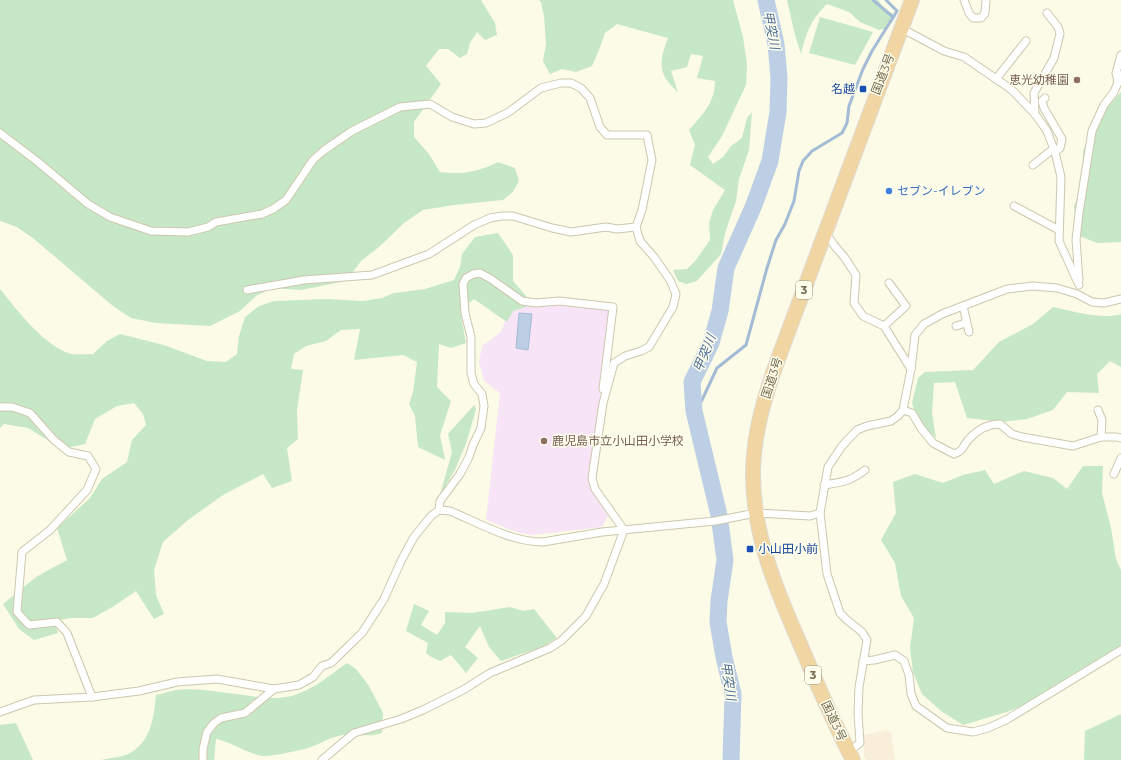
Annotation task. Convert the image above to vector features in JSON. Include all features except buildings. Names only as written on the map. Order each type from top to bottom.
[{"type":"highway","name":"国道3号","points":[[850,756],[776,588],[764,554],[756,512],[753,470],[756,439],[766,392],[901,28],[908,1]]},
{"type":"street","points":[[964,0],[969,13],[973,18],[981,18],[985,13],[986,0]]},
{"type":"street","points":[[1035,114],[1034,93],[1054,58],[1060,34],[1058,27],[1047,13]]},
{"type":"street","points":[[901,28],[944,51],[964,57],[996,79],[1013,91],[1035,114],[1047,131],[1061,177],[1059,240],[1079,285]]},
{"type":"street","points":[[996,79],[1026,41]]},
{"type":"street","points":[[1120,85],[1116,73],[1121,55]]},
{"type":"street","points":[[1077,294],[1079,285],[1076,240],[1092,130],[1104,105],[1120,85],[1121,75]]},
{"type":"street","points":[[0,133],[38,162],[88,204],[110,217],[151,231],[188,232],[208,227],[216,222],[262,214],[273,209],[286,200],[314,160],[323,151],[352,131],[400,107],[430,104],[452,117],[466,122],[474,124],[486,123],[509,112],[540,88],[561,83],[571,83],[581,88],[590,98],[600,127],[606,135],[647,135],[652,160],[642,210],[636,227],[640,241],[654,257],[670,280],[676,294],[673,306],[649,347],[625,356],[614,364],[603,403],[592,478],[595,489],[624,530]]},
{"type":"street","points":[[1033,165],[1054,150],[1060,148],[1062,139],[1044,108],[1042,101],[1045,98]]},
{"type":"street","points":[[1014,206],[1059,230]]},
{"type":"street","points":[[247,290],[304,280],[372,275],[429,254],[474,225],[496,217],[513,216],[571,232],[606,227],[617,229],[636,227]]},
{"type":"street","points":[[825,232],[846,258],[856,275],[854,303],[864,316],[884,326],[911,369]]},
{"type":"street","points":[[439,510],[440,501],[460,474],[469,457],[472,445],[481,428],[484,406],[482,394],[474,384],[471,373],[471,337],[465,313],[463,284],[466,278],[473,274],[480,273],[522,301],[536,303],[559,301],[613,307],[602,395],[603,403]]},
{"type":"street","points":[[884,326],[906,306],[889,283]]},
{"type":"street","points":[[850,756],[860,743],[858,713],[859,687],[867,640],[862,632],[840,613],[827,574],[820,513],[828,467],[842,446],[858,430],[867,426],[891,421],[898,416],[902,410],[911,369],[915,335],[924,324],[942,314],[1007,289],[1033,286],[1057,288],[1077,294],[1092,302],[1104,303],[1121,299]]},
{"type":"street","points":[[963,306],[969,332]]},
{"type":"street","points":[[956,326],[966,323]]},
{"type":"street","points":[[0,407],[12,407],[30,413],[54,440],[69,452],[88,456],[96,469],[87,490],[50,530],[22,552],[17,612],[29,625],[57,622],[66,633],[92,697]]},
{"type":"street","points":[[902,410],[912,414],[933,443],[954,454],[960,452],[969,439],[979,430],[990,424],[1000,424],[1012,434],[1022,437],[1073,446],[1101,437],[1121,438]]},
{"type":"street","points":[[1098,410],[1102,420],[1101,437]]},
{"type":"street","points":[[1114,474],[1121,458]]},
{"type":"street","points":[[824,485],[853,480],[865,470]]},
{"type":"street","points":[[844,482],[857,485]]},
{"type":"street","points":[[0,712],[34,700],[92,697],[139,691],[177,682],[217,679],[274,689],[299,685],[312,677],[322,666],[331,663],[362,633],[384,599],[402,559],[414,537],[431,516],[439,510],[450,511],[513,538],[535,542],[624,530],[716,521],[756,512],[810,516],[820,513]]},
{"type":"street","points":[[322,760],[354,733],[401,719],[423,710],[463,690],[490,673],[550,648],[562,641],[586,616],[601,590],[624,530]]},
{"type":"street","points":[[863,661],[895,655],[904,662],[909,675],[911,694],[916,706],[947,728],[973,732],[988,728],[1006,720],[1121,650]]},
{"type":"street","points":[[203,760],[203,749],[207,732],[214,723],[221,718],[245,713],[274,689]]},
{"type":"shaded area","name":"鹿児島市立小山田小学校","points":[[513,301],[610,309],[599,405],[588,478],[591,490],[608,516],[602,527],[532,535],[519,533],[486,520],[500,393],[484,381],[479,361],[482,346],[501,332]]},
{"type":"shaded area","points":[[887,730],[891,732],[895,760],[867,760],[864,756],[864,735]]},
{"type":"green space","points":[[0,0],[481,0],[495,23],[497,35],[485,40],[477,32],[470,43],[467,54],[460,58],[448,49],[439,49],[426,66],[441,84],[414,122],[414,137],[429,154],[440,172],[470,172],[498,162],[515,168],[519,181],[513,192],[503,200],[423,210],[404,223],[379,247],[361,261],[346,281],[301,290],[272,288],[256,296],[240,311],[210,326],[156,323],[131,318],[113,306],[34,239],[17,227],[0,221]]},
{"type":"green space","points":[[539,0],[733,0],[743,37],[747,64],[746,85],[722,136],[708,157],[713,164],[723,157],[731,146],[742,138],[747,118],[752,112],[749,150],[739,179],[736,201],[725,233],[721,254],[697,281],[686,284],[678,281],[673,270],[687,269],[696,260],[710,240],[709,223],[713,210],[725,190],[690,165],[695,145],[689,130],[707,108],[713,96],[715,81],[697,78],[703,56],[691,54],[687,67],[671,71],[678,92],[666,79],[663,73],[663,54],[668,38],[617,24],[605,33],[592,66],[576,72],[562,69],[550,74],[543,61],[546,44],[544,16],[541,2]]},
{"type":"green space","points":[[787,0],[878,0],[885,9],[896,16],[888,28],[879,30],[860,22],[849,12],[827,4],[813,21],[805,39],[801,54]]},
{"type":"green space","points":[[820,17],[873,32],[855,65],[809,53]]},
{"type":"green space","points":[[1121,92],[1121,242],[1097,243],[1077,235],[1074,206],[1083,186],[1083,151],[1095,120]]},
{"type":"green space","points":[[498,233],[513,255],[513,281],[527,297],[526,307],[513,311],[507,322],[474,299],[460,310],[466,343],[451,348],[439,344],[437,387],[451,401],[440,435],[445,460],[418,447],[415,416],[409,404],[413,392],[417,362],[403,355],[354,360],[360,329],[341,330],[326,341],[306,346],[294,354],[291,369],[303,370],[297,410],[298,439],[287,448],[292,481],[272,488],[263,474],[223,495],[188,520],[163,542],[154,570],[156,595],[164,614],[154,619],[136,591],[93,618],[71,618],[54,621],[58,633],[34,640],[19,629],[3,604],[36,577],[67,560],[57,528],[90,498],[102,479],[127,462],[132,440],[146,425],[143,414],[134,403],[117,406],[95,419],[85,444],[62,449],[28,428],[4,424],[0,428],[0,289],[23,317],[41,335],[61,350],[71,354],[93,354],[107,341],[120,334],[164,345],[207,361],[226,362],[237,354],[239,336],[245,317],[259,306],[274,301],[326,299],[363,301],[382,298],[394,293],[425,289],[454,280],[460,267],[462,254],[475,237]]},
{"type":"green space","points":[[1053,307],[1078,313],[1105,316],[1121,314],[1121,367],[1110,361],[1097,374],[1099,393],[1067,392],[1053,410],[1027,419],[1002,422],[967,418],[955,382],[934,383],[932,413],[936,438],[925,429],[917,419],[912,403],[918,378],[925,372],[973,370],[999,342],[1033,324]]},
{"type":"green space","points":[[474,405],[476,409],[467,441],[455,470],[440,495],[452,452],[448,434]]},
{"type":"green space","points":[[1083,466],[1103,466],[1102,493],[1111,528],[1116,559],[1121,570],[1121,653],[1038,699],[1007,712],[963,725],[941,711],[922,694],[913,672],[910,648],[914,618],[901,596],[895,563],[881,540],[896,513],[893,482],[915,474],[943,483],[963,475],[985,470],[994,484],[1024,471],[1053,478],[1067,489]]},
{"type":"green space","points":[[414,604],[429,611],[421,625],[437,635],[445,623],[445,612],[472,613],[510,607],[524,611],[534,609],[557,638],[542,647],[501,661],[489,647],[480,626],[465,647],[478,658],[466,673],[451,655],[440,661],[431,657],[426,653],[428,643],[406,631]]},
{"type":"green space","points":[[347,663],[356,669],[369,686],[383,713],[382,733],[372,735],[343,735],[307,748],[266,756],[256,755],[228,742],[216,739],[214,760],[101,760],[128,754],[142,743],[150,729],[156,695],[176,690],[189,689],[270,698],[286,697],[309,689]]},
{"type":"green space","points":[[1121,714],[1121,760],[1084,760],[1085,731]]},
{"type":"green space","points":[[16,723],[33,760],[0,760],[0,725]]},
{"type":"water","points":[[519,313],[532,314],[528,350],[516,348]]},
{"type":"waterway","name":"甲突川","points":[[731,760],[733,694],[724,657],[718,622],[719,601],[725,560],[719,515],[694,411],[692,382],[711,343],[720,311],[726,268],[754,205],[770,161],[778,112],[779,78],[776,44],[766,0]]},
{"type":"waterway","points":[[873,0],[893,17]]},
{"type":"waterway","points":[[694,411],[702,400],[717,368],[746,345],[776,240],[785,224],[794,201],[799,171],[803,161],[812,151],[842,133],[847,123],[849,106],[863,69],[872,51],[897,11],[886,0]]},
{"type":"place","name":"恵光幼稚園","points":[[1077,80]]},
{"type":"place","name":"名越","points":[[863,89]]},
{"type":"place","name":"セブン-イレブン","points":[[889,191]]},
{"type":"place","name":"鹿児島市立小山田小学校","points":[[544,441]]},
{"type":"place","name":"小山田小前","points":[[750,549]]}]
